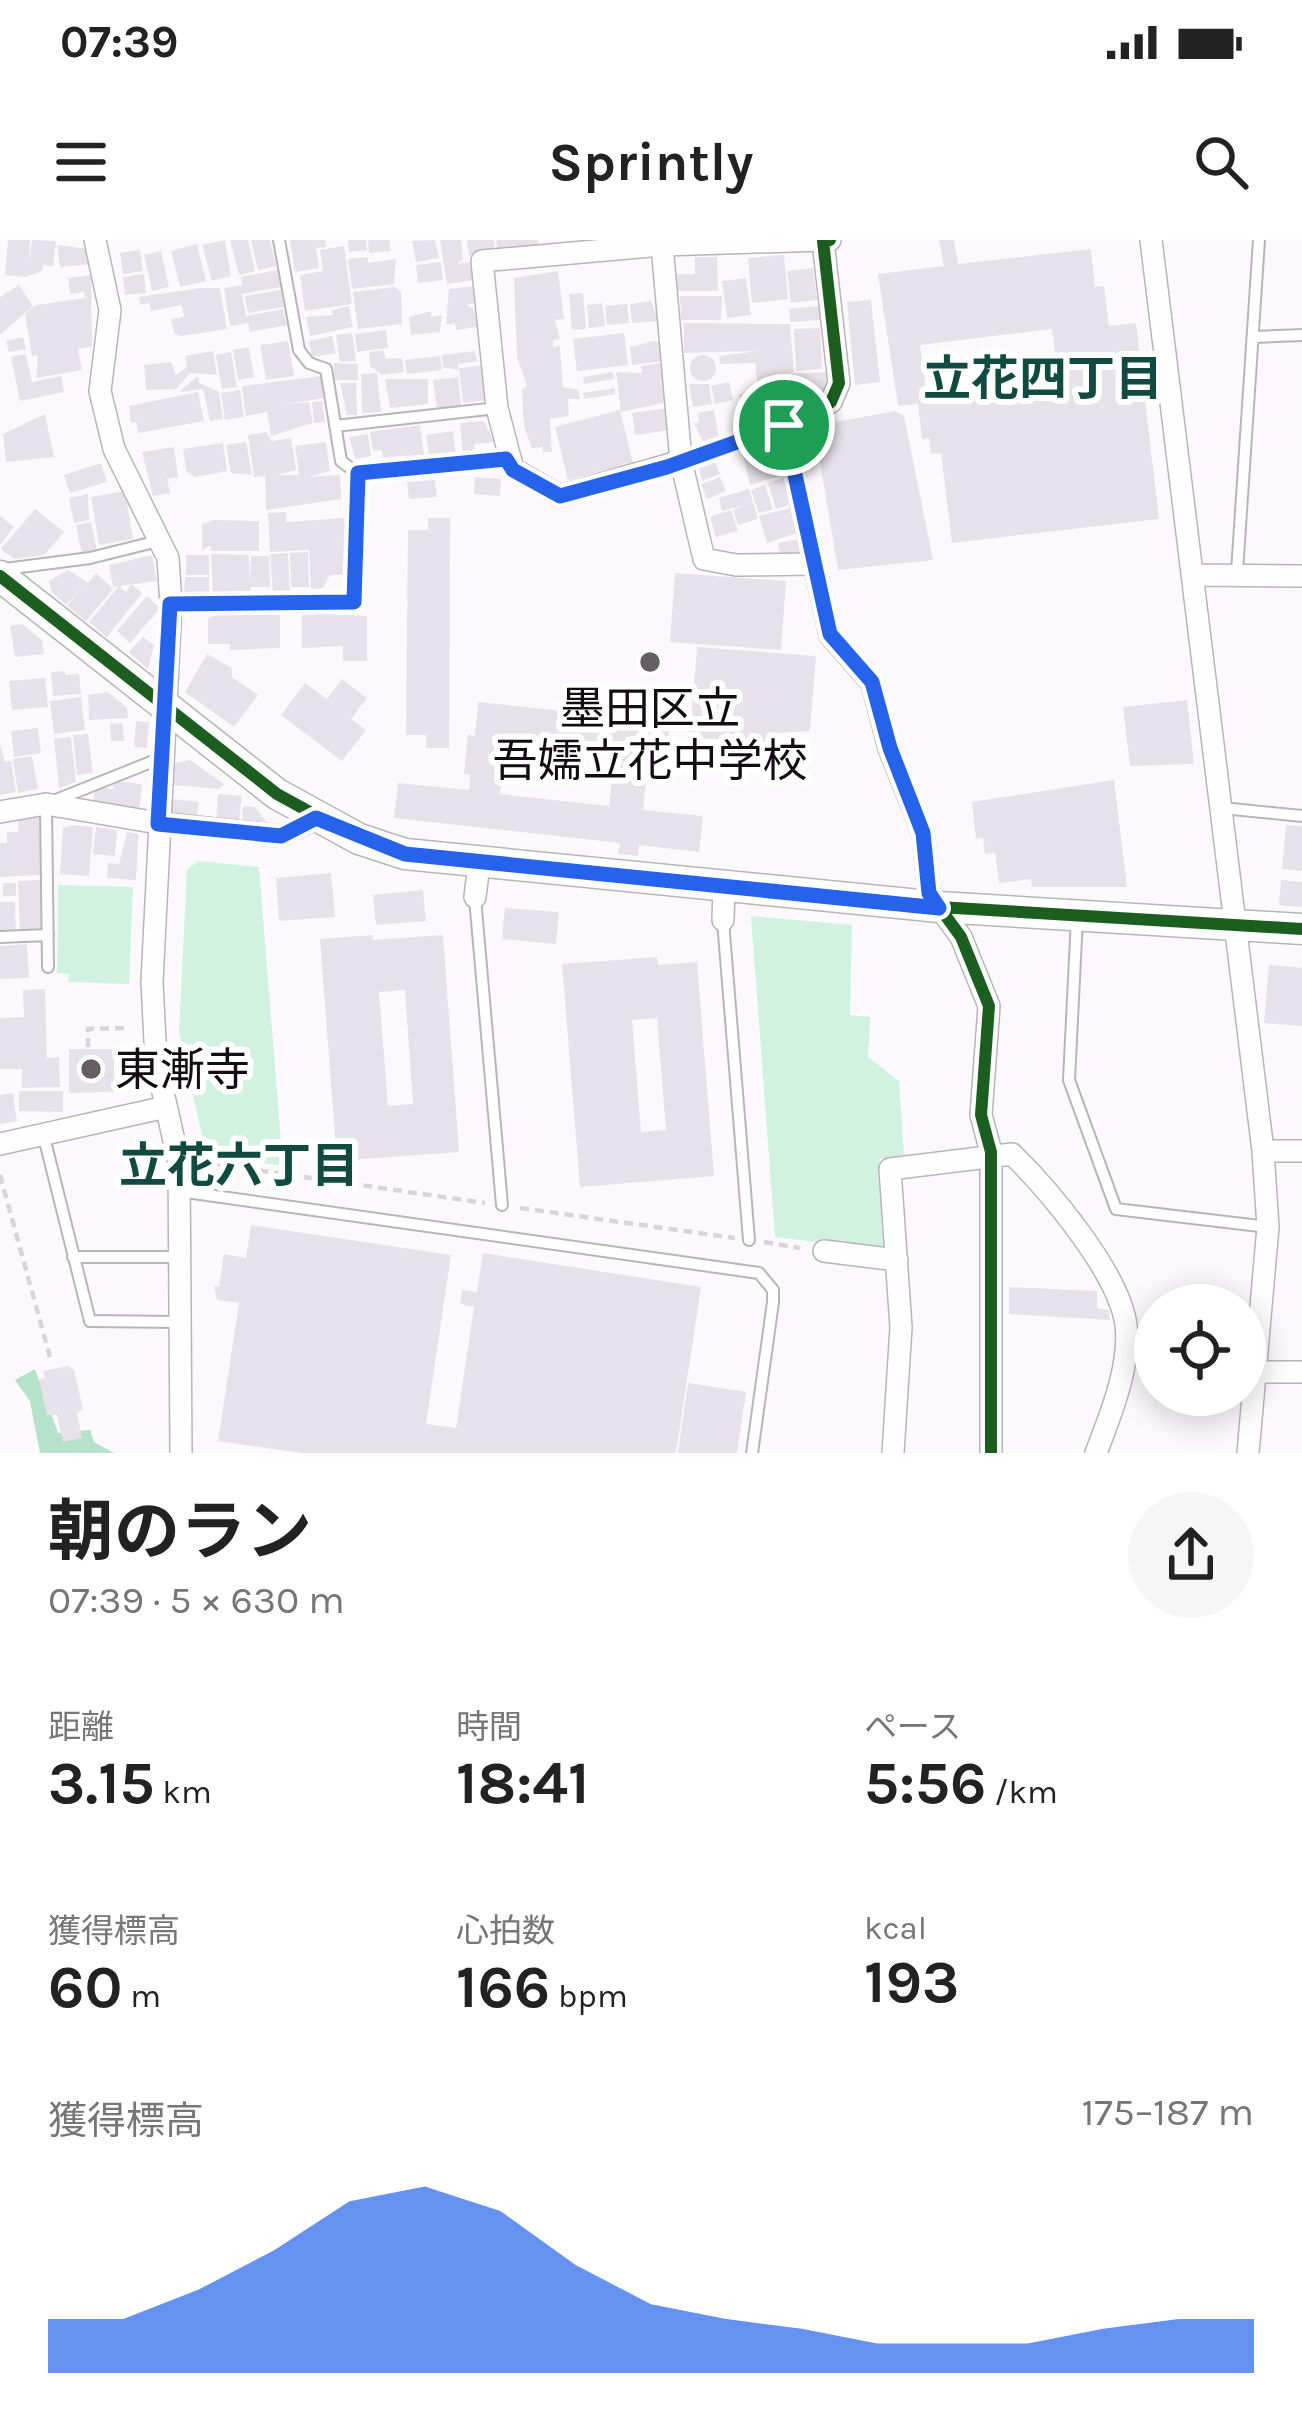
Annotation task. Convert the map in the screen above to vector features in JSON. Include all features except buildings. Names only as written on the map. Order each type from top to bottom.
[{"type":"street","points":[[95,240],[110,310],[100,391],[114,449],[161,540],[170,604],[152,1006],[179,1191],[182,1453]]},
{"type":"street","points":[[681,461],[560,496],[513,470],[506,459],[497,408],[482,261],[548,247],[826,240],[839,383],[831,402],[784,425],[830,634],[872,682],[890,748],[923,833],[929,893],[961,937],[989,1006],[981,1115],[992,1152],[992,1453]]},
{"type":"street","points":[[1151,240],[1263,1150],[1268,1227],[1263,1284]]},
{"type":"street","points":[[662,245],[681,461],[704,560],[814,564]]},
{"type":"street","points":[[0,572],[277,794],[316,818],[405,854],[939,908],[1302,929]]},
{"type":"street","points":[[1192,575],[1302,576]]},
{"type":"street","points":[[0,812],[46,804],[158,824],[281,836],[316,818]]},
{"type":"street","points":[[476,897],[479,863]]},
{"type":"street","points":[[723,920],[724,888]]},
{"type":"street","points":[[0,1144],[166,1107]]},
{"type":"street","points":[[1263,1150],[1302,1151]]},
{"type":"street","points":[[893,1453],[901,1328],[890,1169],[992,1152],[1012,1154],[1058,1198],[1121,1305],[1126,1330],[1114,1405],[1096,1453]]},
{"type":"street","points":[[824,1251],[897,1260]]},
{"type":"street","points":[[1266,1372],[1302,1372]]},
{"type":"street","points":[[1248,1453],[1251,1416]]},
{"type":"lane","points":[[279,240],[299,350],[326,369],[341,461],[358,473],[506,459]]},
{"type":"lane","points":[[1237,572],[1259,240]]},
{"type":"lane","points":[[1255,337],[1302,335]]},
{"type":"lane","points":[[335,426],[497,408]]},
{"type":"lane","points":[[681,461],[784,425]]},
{"type":"lane","points":[[170,604],[354,602],[358,473]]},
{"type":"lane","points":[[0,572],[90,558],[161,540]]},
{"type":"lane","points":[[48,967],[46,804],[161,758]]},
{"type":"lane","points":[[1221,808],[1302,816]]},
{"type":"lane","points":[[476,897],[502,1205]]},
{"type":"lane","points":[[1078,917],[1069,1080],[1116,1209],[1268,1227]]},
{"type":"lane","points":[[723,920],[749,1240]]},
{"type":"lane","points":[[0,937],[48,935]]},
{"type":"lane","points":[[43,1133],[90,1321],[180,1322]]},
{"type":"lane","points":[[179,1191],[759,1273],[772,1290],[773,1302],[752,1453]]},
{"type":"lane","points":[[74,1257],[182,1257]]},
{"type":"path","points":[[88,1047],[88,1029],[137,1028]]},
{"type":"path","points":[[0,1175],[50,1357]]},
{"type":"green space","points":[[198,861],[259,867],[283,1166],[218,1156],[204,1144],[179,1032],[187,870]]},
{"type":"green space","points":[[58,885],[133,887],[129,984],[68,982],[69,974],[57,973]]},
{"type":"green space","points":[[751,916],[852,925],[850,1015],[870,1017],[868,1057],[899,1081],[904,1155],[880,1159],[890,1251],[775,1237]]},
{"type":"green space","points":[[35,1369],[58,1433],[90,1430],[94,1442],[114,1453],[40,1453],[30,1401],[15,1380]]},
{"type":"cycle path","points":[[830,240],[823,241],[839,383],[831,402],[784,425],[830,635],[872,683],[889,748],[923,833],[929,893],[961,937],[989,1006],[981,1115],[991,1152],[991,1453]]},
{"type":"cycle path","points":[[0,576],[277,794],[359,839],[405,854],[939,907],[1302,929]]},
{"type":"place","name":"墨田区立 吾嬬立花中学校","points":[[650,662]]},
{"type":"place","name":"東漸寺","points":[[91,1069]]},
{"type":"district","name":"立花四丁目","points":[[1043,378]]},
{"type":"district","name":"立花六丁目","points":[[239,1165]]},
{"type":"route","points":[[784,425],[830,634],[872,682],[890,748],[923,833],[929,893],[939,908],[405,854],[316,818],[281,836],[158,824],[170,604],[354,602],[358,473],[506,459],[513,470],[560,496],[667,467],[784,425]]}]
